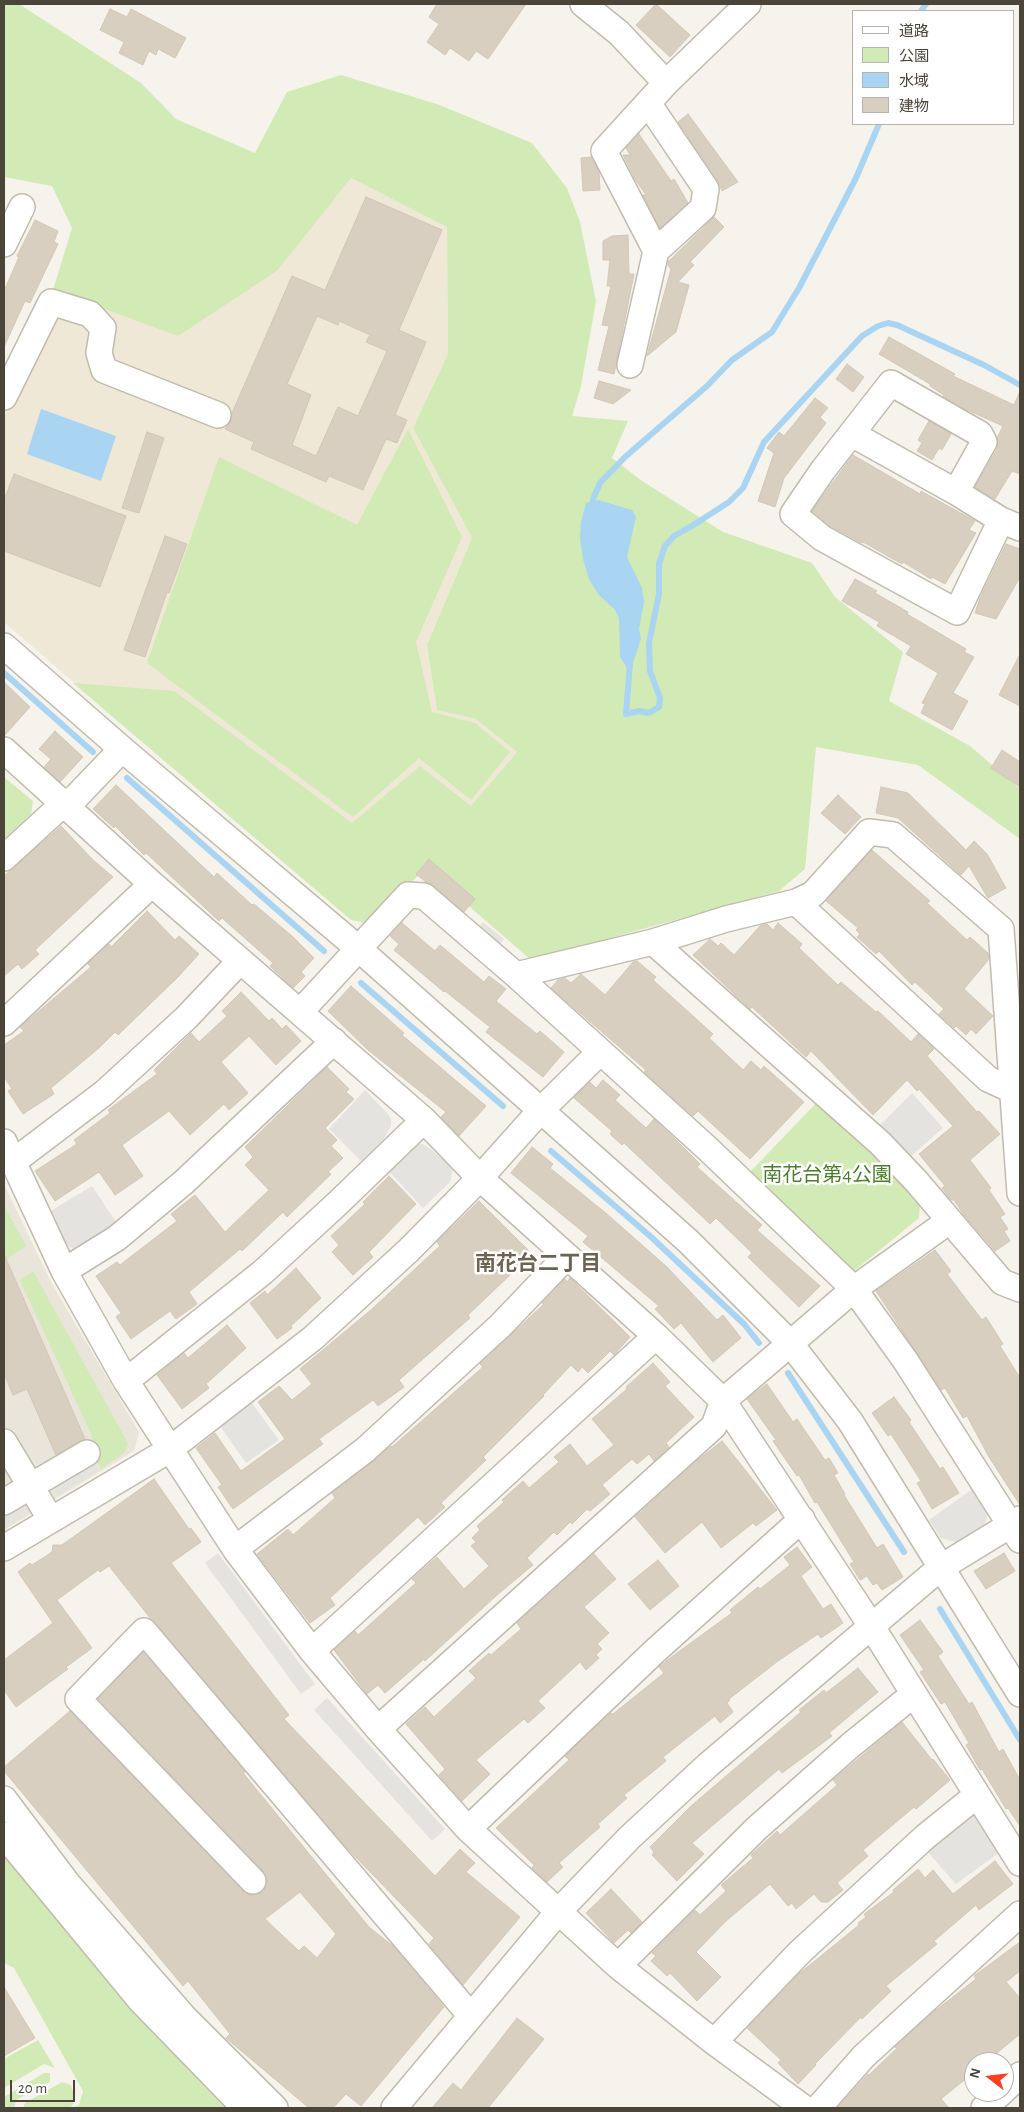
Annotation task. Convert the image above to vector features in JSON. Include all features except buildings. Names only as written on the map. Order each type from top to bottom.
[{"type":"street","points":[[583,4],[618,33],[666,84]]},
{"type":"street","points":[[656,250],[604,151],[666,84],[748,4]]},
{"type":"street","points":[[630,365],[656,250],[703,208],[706,189],[648,103]]},
{"type":"street","points":[[4,244],[22,207]]},
{"type":"street","points":[[4,397],[51,302],[90,314],[103,328],[99,353],[104,370],[218,415]]},
{"type":"street","points":[[852,434],[1010,524],[957,612],[822,538],[793,514],[823,470],[891,383],[980,434],[984,442],[956,492]]},
{"type":"street","points":[[4,646],[122,749],[359,949],[688,1241],[790,1343],[850,1421],[1020,1694]]},
{"type":"street","points":[[4,858],[64,804],[75,798],[122,749]]},
{"type":"street","points":[[4,750],[152,884],[424,1120],[480,1178],[656,1336],[722,1401],[872,1627],[1020,1863]]},
{"type":"street","points":[[516,975],[654,942],[726,919],[796,902],[812,894],[869,832],[893,835],[1000,929],[1014,1091],[1020,1193]]},
{"type":"street","points":[[4,1023],[152,884]]},
{"type":"street","points":[[301,1012],[408,894],[424,896],[516,975],[708,1149],[854,1289],[1017,1528],[940,1568],[708,1766],[629,1838],[558,1912],[394,2108]]},
{"type":"street","points":[[796,902],[988,1079],[1014,1091]]},
{"type":"street","points":[[654,942],[880,1143],[917,1182],[1002,1282],[1020,1289]]},
{"type":"street","points":[[240,961],[186,1018],[104,1092],[9,1152],[64,1271],[126,1381],[235,1549],[312,1651],[378,1729],[468,1829],[618,1966],[714,2042],[804,2108]]},
{"type":"street","points":[[64,1271],[117,1238],[184,1182],[334,1041]]},
{"type":"street","points":[[4,1548],[169,1450],[313,1338],[409,1250],[480,1178],[540,1111],[600,1052]]},
{"type":"street","points":[[126,1381],[263,1272],[424,1120]]},
{"type":"street","points":[[378,1729],[714,1426],[722,1401],[854,1289],[949,1221]]},
{"type":"street","points":[[235,1549],[365,1450],[501,1325],[567,1256]]},
{"type":"street","points":[[312,1651],[656,1336]]},
{"type":"street","points":[[5,1446],[51,1520]]},
{"type":"street","points":[[4,1502],[87,1453]]},
{"type":"street","points":[[468,1829],[655,1651],[802,1519]]},
{"type":"street","points":[[253,1881],[78,1699],[144,1631],[471,2016]]},
{"type":"street","points":[[618,1966],[757,1828],[851,1744],[914,1694]]},
{"type":"street","points":[[714,2042],[800,1952],[924,1837],[977,1794]]},
{"type":"street","points":[[4,1799],[68,1884],[184,2017],[275,2108]]},
{"type":"street","points":[[4,1835],[141,2002],[245,2108]]},
{"type":"street","points":[[818,2108],[864,2056],[1020,1914]]},
{"type":"shaded area","points":[[351,178],[447,227],[448,354],[413,428],[472,538],[427,645],[437,710],[476,719],[517,752],[471,807],[365,923],[163,760],[4,622],[4,417],[64,294],[278,270]]},
{"type":"shaded area","points":[[483,922],[504,939],[494,951],[474,934]]},
{"type":"shaded area","points":[[365,1090],[388,1114],[391,1119],[391,1126],[383,1140],[361,1161],[329,1129]]},
{"type":"shaded area","points":[[912,1093],[943,1128],[909,1158],[879,1126]]},
{"type":"shaded area","points":[[416,1144],[423,1144],[453,1168],[450,1182],[423,1208],[387,1169]]},
{"type":"shaded area","points":[[4,1184],[51,1282],[139,1432],[134,1451],[4,1530]]},
{"type":"shaded area","points":[[92,1186],[118,1225],[78,1250],[73,1249],[67,1245],[49,1212]]},
{"type":"shaded area","points":[[251,1402],[279,1440],[246,1463],[220,1426]]},
{"type":"shaded area","points":[[92,1458],[99,1470],[57,1496],[50,1482]]},
{"type":"shaded area","points":[[974,1488],[987,1513],[982,1529],[959,1543],[941,1538],[929,1520]]},
{"type":"shaded area","points":[[29,1496],[36,1509],[4,1528],[4,1511]]},
{"type":"shaded area","points":[[218,1553],[315,1684],[301,1694],[205,1563]]},
{"type":"shaded area","points":[[327,1698],[445,1829],[432,1841],[314,1710]]},
{"type":"shaded area","points":[[967,1815],[974,1815],[979,1818],[1000,1852],[956,1884],[925,1849]]},
{"type":"green space","points":[[4,4],[19,4],[141,83],[176,119],[255,153],[287,92],[341,75],[437,104],[532,143],[567,188],[580,222],[596,301],[581,386],[572,416],[628,421],[612,458],[642,481],[723,532],[812,563],[835,597],[903,652],[889,701],[970,746],[1020,789],[1020,839],[918,765],[816,747],[805,869],[779,891],[531,960],[426,869],[365,923],[351,920],[73,683],[174,691],[352,823],[420,766],[471,806],[517,752],[476,719],[437,710],[427,645],[472,538],[413,428],[448,354],[447,227],[351,178],[278,270],[178,336],[53,290],[72,228],[52,186],[4,177]]},
{"type":"green space","points":[[408,429],[462,537],[416,642],[432,712],[475,723],[510,752],[471,800],[419,758],[353,817],[147,663],[219,457],[357,525]]},
{"type":"green space","points":[[4,777],[33,801],[31,814],[4,839]]},
{"type":"green space","name":"南花台第4公園","points":[[821,1098],[920,1203],[919,1218],[854,1271],[843,1272],[748,1174]]},
{"type":"green space","points":[[4,1206],[26,1246],[4,1261]]},
{"type":"green space","points":[[33,1271],[128,1443],[125,1452],[101,1469],[94,1457],[92,1436],[20,1280]]},
{"type":"green space","points":[[4,1856],[63,1926],[229,2108],[73,2108],[79,2105],[83,2091],[14,1968],[4,1963]]},
{"type":"green space","points":[[38,2040],[55,2068],[44,2064],[4,2088],[4,2059]]},
{"type":"green space","points":[[44,2073],[50,2073],[50,2082],[16,2100],[14,2108],[4,2108],[4,2097]]},
{"type":"green space","points":[[62,2082],[71,2085],[75,2099],[72,2106],[68,2108],[23,2108],[25,2103]]},
{"type":"water","points":[[41,409],[116,436],[101,481],[27,454]]},
{"type":"water","points":[[598,500],[632,510],[636,517],[627,557],[642,588],[644,602],[639,629],[641,639],[631,669],[628,670],[620,657],[619,618],[615,610],[598,594],[589,579],[583,559],[580,538],[581,522],[586,503]]},
{"type":"waterway","points":[[922,10],[926,4]]},
{"type":"waterway","points":[[592,508],[593,499],[600,483],[625,457],[707,386],[732,360],[772,332],[799,288],[856,178],[879,125]]},
{"type":"waterway","points":[[630,663],[626,714],[639,711],[649,713],[659,707],[660,698],[650,671],[649,643],[659,594],[659,564],[665,546],[674,536],[729,502],[743,488],[764,442],[862,336],[878,326],[888,323],[897,325],[984,365],[1020,385]]},
{"type":"waterway","points":[[4,673],[93,752]]},
{"type":"waterway","points":[[127,778],[324,951]]},
{"type":"waterway","points":[[361,983],[503,1106]]},
{"type":"waterway","points":[[551,1151],[650,1236],[744,1324],[759,1343]]},
{"type":"waterway","points":[[788,1373],[904,1552]]},
{"type":"waterway","points":[[940,1609],[1020,1740]]},
{"type":"district","name":"南花台二丁目","points":[[538,1264]]}]
